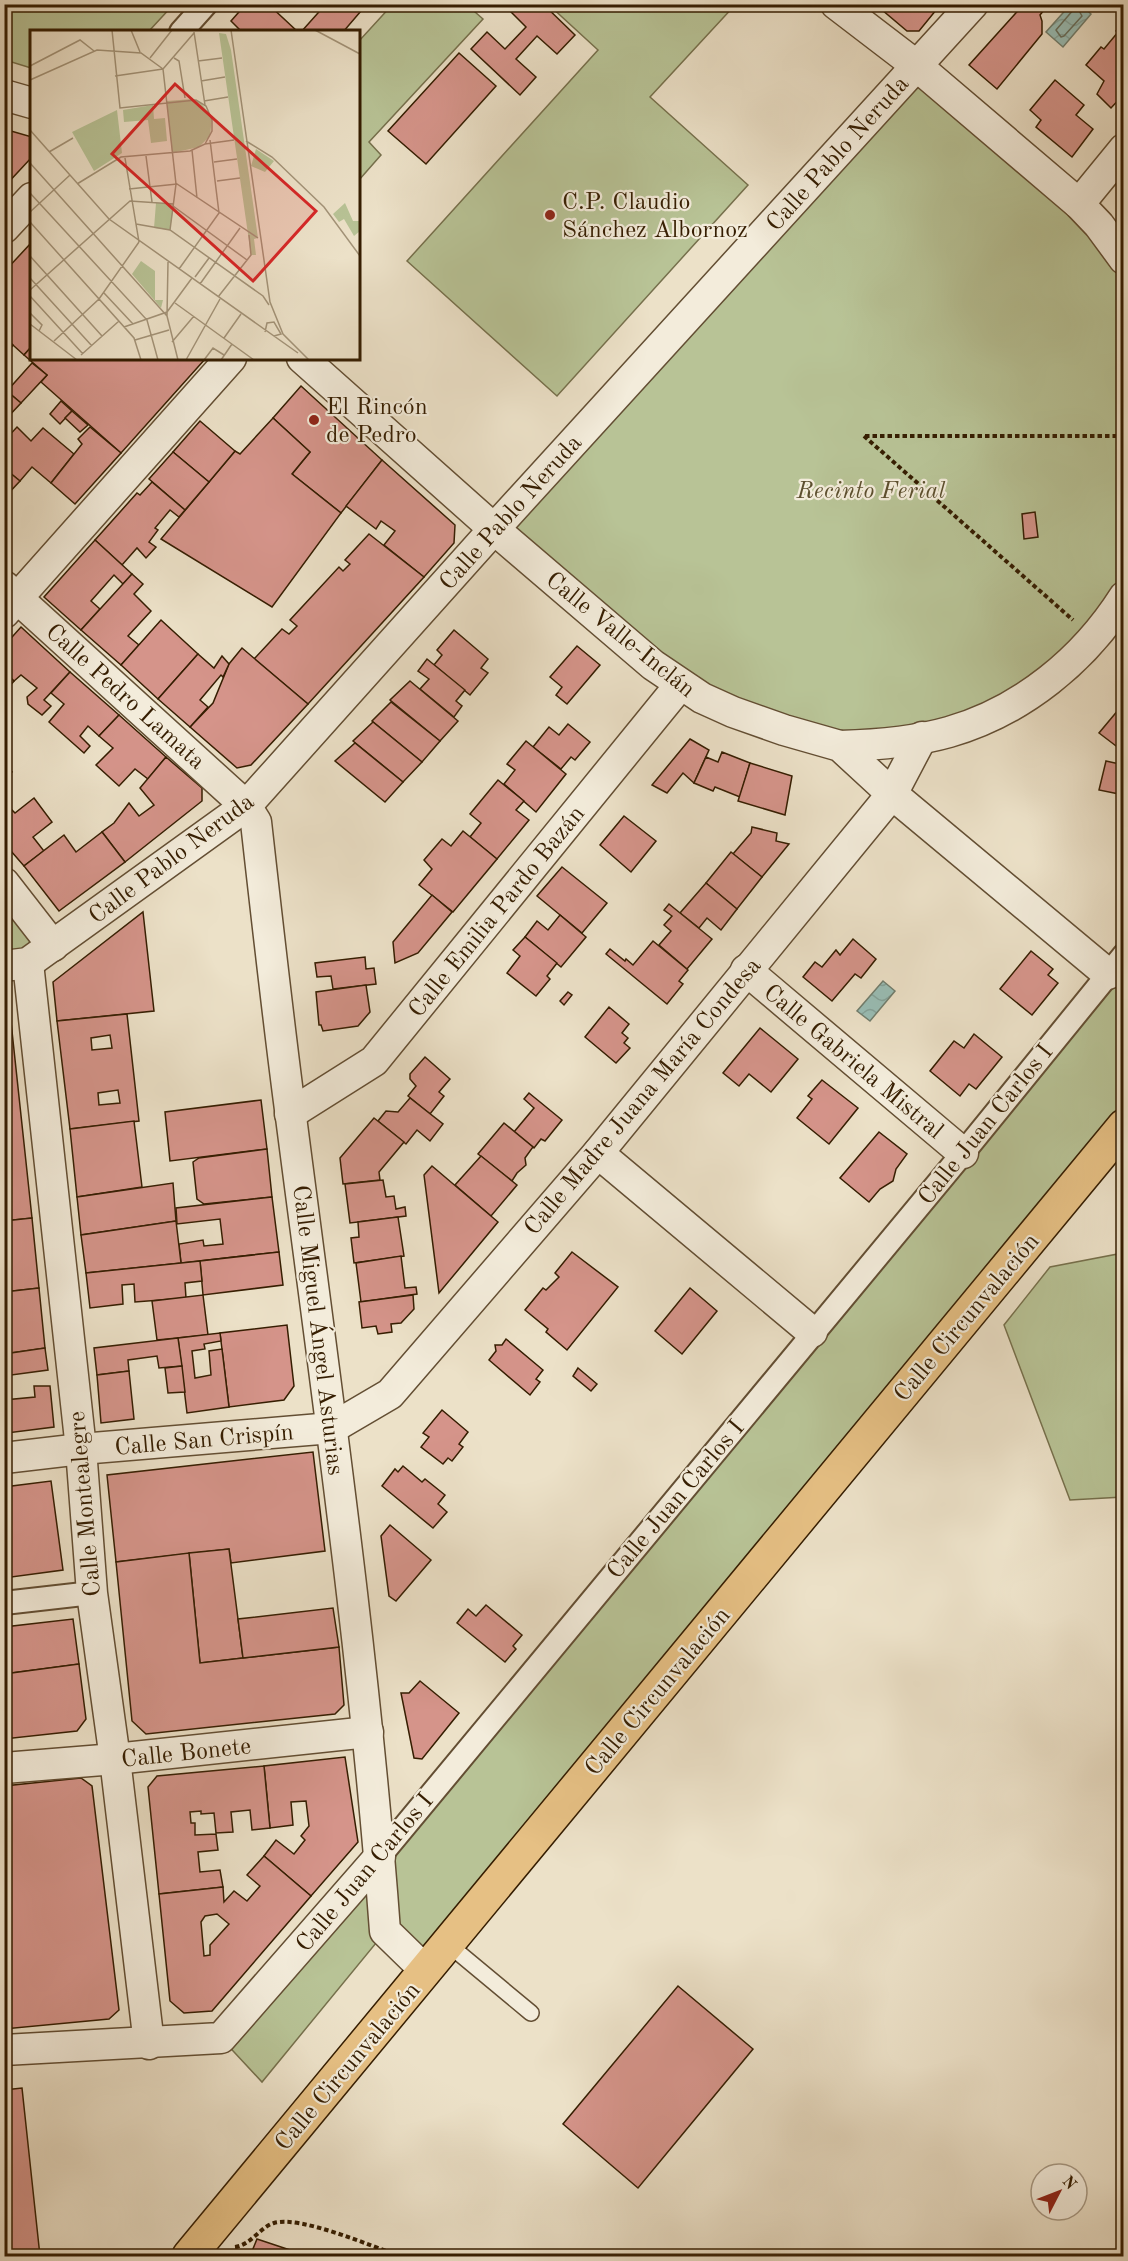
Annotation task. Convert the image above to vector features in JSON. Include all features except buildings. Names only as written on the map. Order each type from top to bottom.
[{"type":"main road","name":"Calle Circunvalación","points":[[198,2246],[1124,1126]]},
{"type":"street","points":[[184,30],[206,4]]},
{"type":"street","points":[[836,4],[917,66],[1078,204],[1099,225],[1124,259]]},
{"type":"street","name":"Calle Pablo Neruda","points":[[16,964],[53,946],[246,806],[494,529],[973,4]]},
{"type":"street","points":[[4,95],[30,102]]},
{"type":"street","points":[[1078,204],[1124,149]]},
{"type":"street","points":[[4,228],[30,200]]},
{"type":"street","points":[[9,599],[229,360]]},
{"type":"street","name":"Calle Valle-Inclán","points":[[304,360],[494,529],[653,665],[702,698],[757,721],[840,746],[892,794],[1116,964]]},
{"type":"street","points":[[840,746],[875,745],[959,728],[1024,698],[1067,665],[1094,638],[1124,597]]},
{"type":"street","name":"Calle Pedro Lamata","points":[[9,599],[246,806]]},
{"type":"street","name":"Calle Emilia Pardo Bazán","points":[[290,1114],[374,1061],[680,685]]},
{"type":"street","name":"Calle Madre Juana María Condesa","points":[[332,1428],[390,1394],[598,1153],[892,794],[922,737]]},
{"type":"street","name":"Calle Miguel Ángel Asturias","points":[[246,806],[256,822],[290,1114],[332,1428],[368,1732],[385,1931],[426,1971]]},
{"type":"street","points":[[4,884],[53,946]]},
{"type":"street","name":"Calle Montealegre","points":[[16,964],[81,1449],[92,1593],[115,1759],[149,2044]]},
{"type":"street","name":"Calle Juan Carlos I","points":[[149,2044],[221,2038],[380,1856],[812,1332],[963,1153],[1116,964]]},
{"type":"street","name":"Calle Gabriela Mistral","points":[[746,970],[963,1153]]},
{"type":"street","points":[[598,1153],[812,1332]]},
{"type":"street","name":"Calle San Crispín","points":[[4,1458],[81,1449],[332,1428]]},
{"type":"street","points":[[4,1603],[92,1593]]},
{"type":"street","name":"Calle Bonete","points":[[4,1768],[115,1759],[368,1732]]},
{"type":"street","points":[[4,2050],[149,2044]]},
{"type":"lane","points":[[448,1944],[531,2013]]},
{"type":"path","points":[[1094,638],[864,436],[1124,436]]},
{"type":"path","points":[[198,2246],[242,2246],[272,2223],[299,2222],[400,2256]]},
{"type":"green space","points":[[5,4],[173,5],[150,30],[30,30],[30,68],[5,60]]},
{"type":"green space","points":[[392,5],[467,5],[483,19],[369,142],[381,155],[360,179],[360,40]]},
{"type":"green space","points":[[549,5],[735,5],[650,97],[748,185],[557,396],[407,261],[598,50]]},
{"type":"green space","name":"Recinto Ferial","points":[[917,66],[1123,259],[1123,597],[1044,683],[897,742],[733,712],[494,529]]},
{"type":"green space","points":[[4,883],[53,946],[5,966]]},
{"type":"green space","points":[[1123,955],[1123,1126],[426,1971],[385,1932],[262,2082],[221,2038]]},
{"type":"green space","points":[[1123,1253],[1123,1497],[1070,1500],[1004,1325],[1050,1267]]},
{"type":"water","points":[[1070,5],[1081,5],[1091,14],[1063,47],[1046,32]]},
{"type":"water","points":[[883,981],[895,991],[870,1021],[857,1011]]},
{"type":"place","name":"C.P. Claudio Sánchez Albornoz","points":[[550,215]]},
{"type":"place","name":"El Rincón de Pedro","points":[[314,420]]}]
